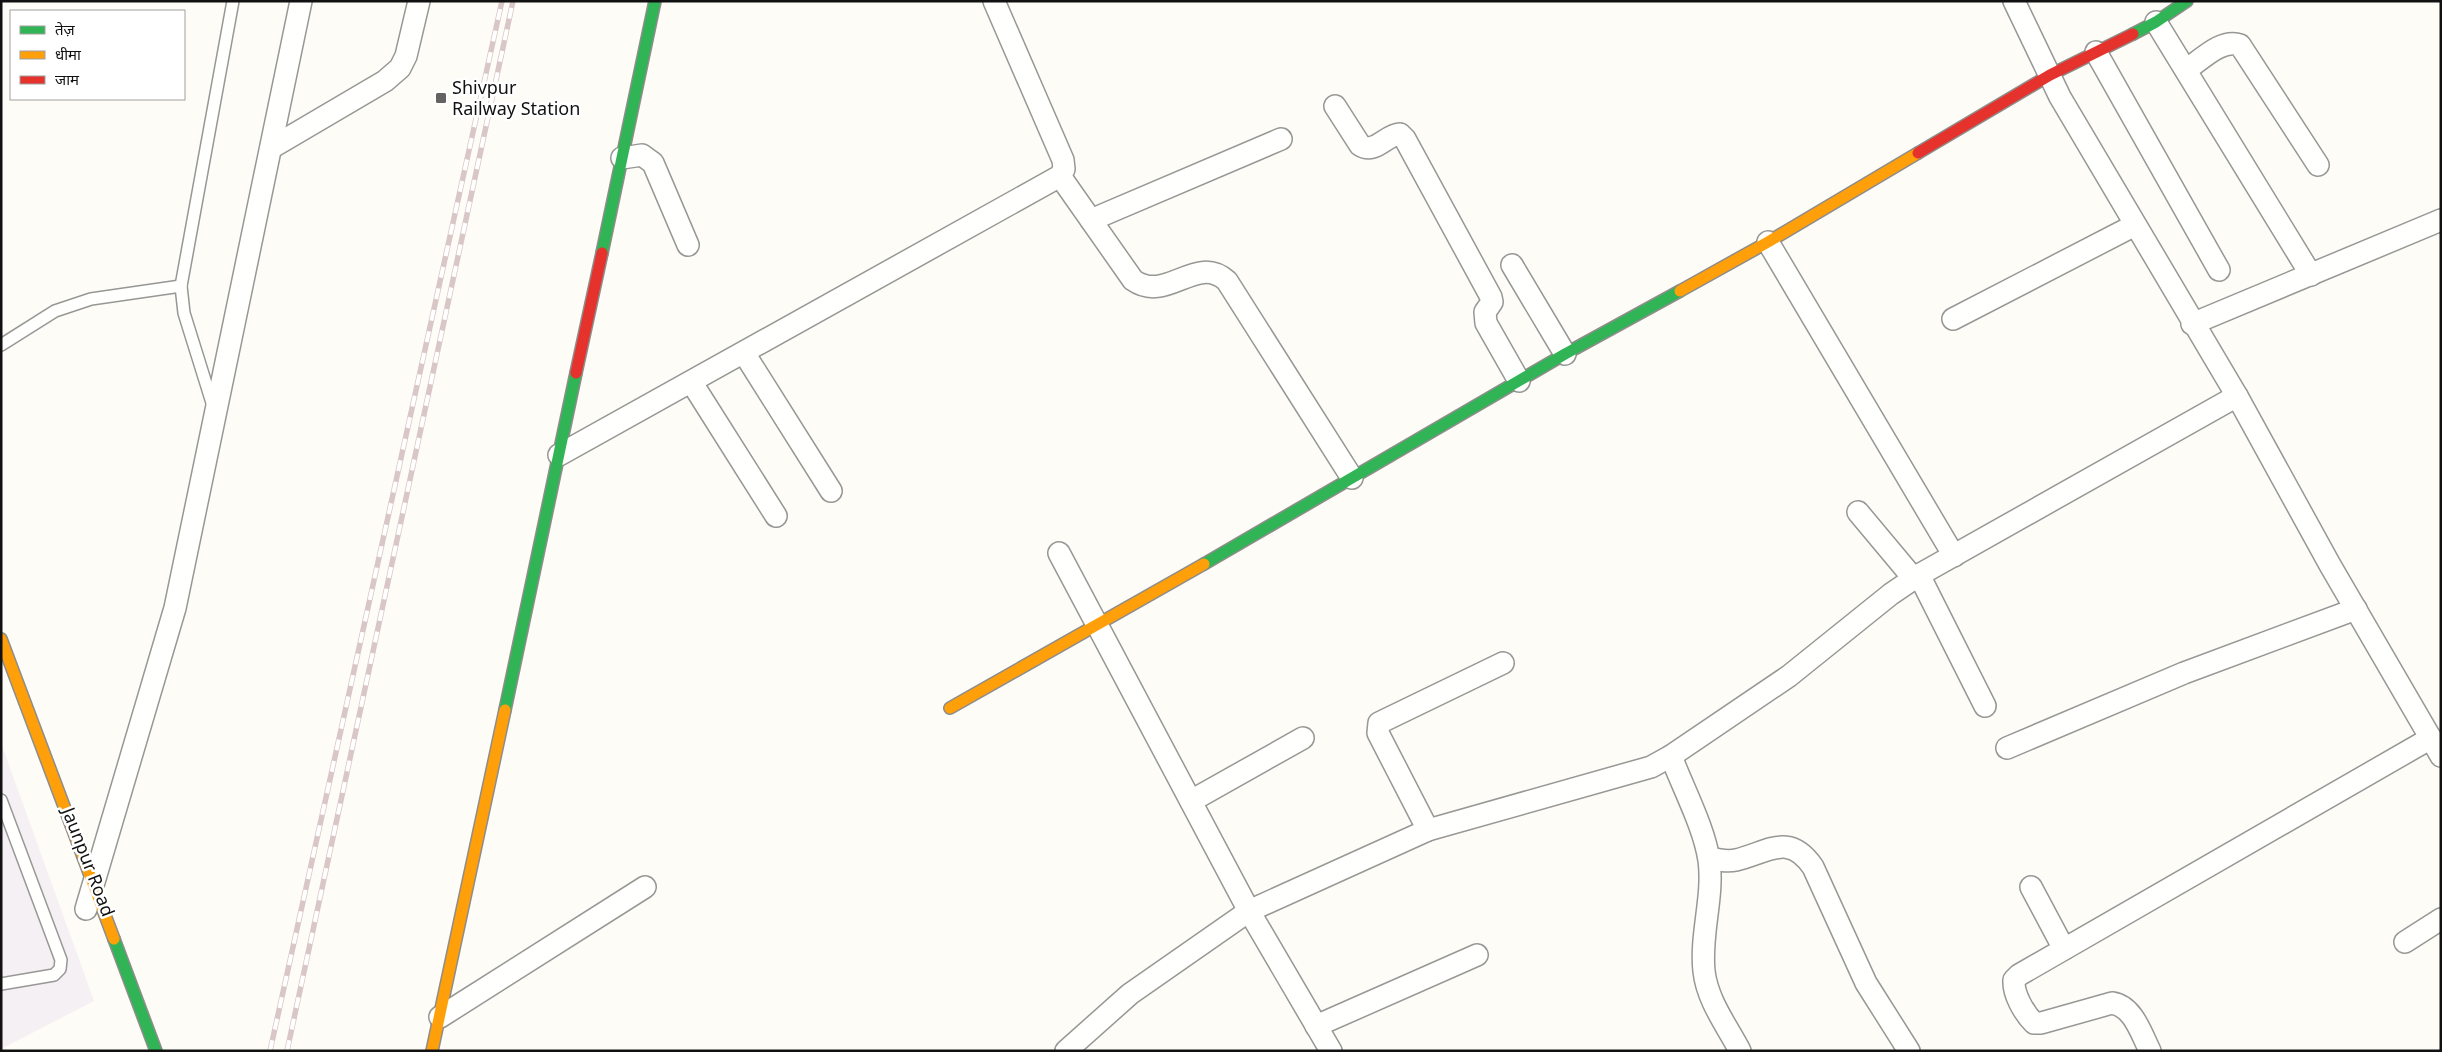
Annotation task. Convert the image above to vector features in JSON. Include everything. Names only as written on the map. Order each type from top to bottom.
[{"type":"street","points":[[88,900],[175,608],[301,1]]},
{"type":"street","points":[[271,148],[385,81],[400,68],[406,56],[420,1]]},
{"type":"street","points":[[432,1051],[655,1]]},
{"type":"street","points":[[559,455],[692,383],[1060,176],[1064,169],[1063,160],[994,1]]},
{"type":"street","points":[[2014,1],[2050,75],[2441,756]]},
{"type":"street","points":[[950,708],[1098,626],[1565,354],[1768,242],[2050,75],[2156,22],[2187,1]]},
{"type":"street","points":[[2156,22],[2311,275]]},
{"type":"street","points":[[2186,70],[2224,44],[2233,42],[2240,45],[2318,164]]},
{"type":"street","points":[[2096,52],[2219,270]]},
{"type":"street","points":[[1335,106],[1360,145],[1365,148],[1372,148],[1394,134],[1400,134],[1405,139],[1491,297],[1492,302],[1486,312],[1486,324],[1519,381]]},
{"type":"street","points":[[1091,220],[1281,139]]},
{"type":"street","points":[[622,158],[642,155],[653,163],[688,245]]},
{"type":"street","points":[[1060,176],[1133,280],[1142,287],[1154,288],[1204,271],[1217,272],[1227,281],[1352,478]]},
{"type":"street","points":[[2192,324],[2441,220]]},
{"type":"street","points":[[1953,319],[2135,225]]},
{"type":"street","points":[[1768,242],[1954,556]]},
{"type":"street","points":[[1512,265],[1565,354]]},
{"type":"street","points":[[744,353],[831,491]]},
{"type":"street","points":[[692,383],[776,516]]},
{"type":"street","points":[[1066,1051],[1130,994],[1249,911],[1428,830],[1652,766],[1671,756],[1789,676],[1891,594],[1916,577],[2236,396]]},
{"type":"street","points":[[1858,512],[1916,577],[1985,706]]},
{"type":"street","points":[[1059,553],[1249,911],[1331,1051]]},
{"type":"street","points":[[2007,748],[2184,673],[2356,609]]},
{"type":"street","points":[[1,640],[5,658],[88,900],[156,1051]]},
{"type":"street","points":[[1428,830],[1378,733],[1379,723],[1503,663]]},
{"type":"street","points":[[1191,801],[1303,738]]},
{"type":"street","points":[[2150,1051],[2133,1017],[2120,1004],[2112,1003],[2041,1023],[2034,1022],[2029,1017],[2014,988],[2014,980],[2019,974],[2431,738]]},
{"type":"street","points":[[1671,756],[1709,858],[1711,878],[1704,950],[1704,972],[1710,995],[1740,1051]]},
{"type":"street","points":[[1709,858],[1734,860],[1786,846],[1797,850],[1806,857],[1813,867],[1869,988],[1909,1051]]},
{"type":"street","points":[[440,1017],[645,886]]},
{"type":"street","points":[[2031,887],[2064,949]]},
{"type":"street","points":[[2405,942],[2441,919]]},
{"type":"street","points":[[1316,1026],[1477,955]]},
{"type":"lane","points":[[216,415],[184,313],[181,286],[233,1]]},
{"type":"lane","points":[[1,345],[55,311],[91,299],[181,286]]},
{"type":"lane","points":[[1,800],[61,960],[60,969],[54,975],[1,984]]},
{"type":"shaded area","points":[[1,743],[94,1001],[1,1049]]},
{"type":"railway","points":[[270,1051],[502,1]]},
{"type":"railway","points":[[287,1051],[513,1]]},
{"type":"traffic: fast","points":[[602,253],[655,1]]},
{"type":"traffic: fast","points":[[2133,34],[2156,22],[2187,1]]},
{"type":"traffic: fast","points":[[1204,564],[1565,354],[1680,291]]},
{"type":"traffic: fast","points":[[505,710],[576,373]]},
{"type":"traffic: fast","points":[[114,939],[156,1051]]},
{"type":"traffic: slow","points":[[1680,291],[1768,242],[1918,153]]},
{"type":"traffic: slow","points":[[950,708],[1204,564]]},
{"type":"traffic: slow","points":[[1,639],[114,939]]},
{"type":"traffic: slow","points":[[432,1051],[505,710]]},
{"type":"traffic: jam","points":[[1918,153],[2050,75],[2133,34]]},
{"type":"traffic: jam","points":[[576,373],[602,253]]},
{"type":"place","name":"Shivpur Railway Station","points":[[441,98]]}]
